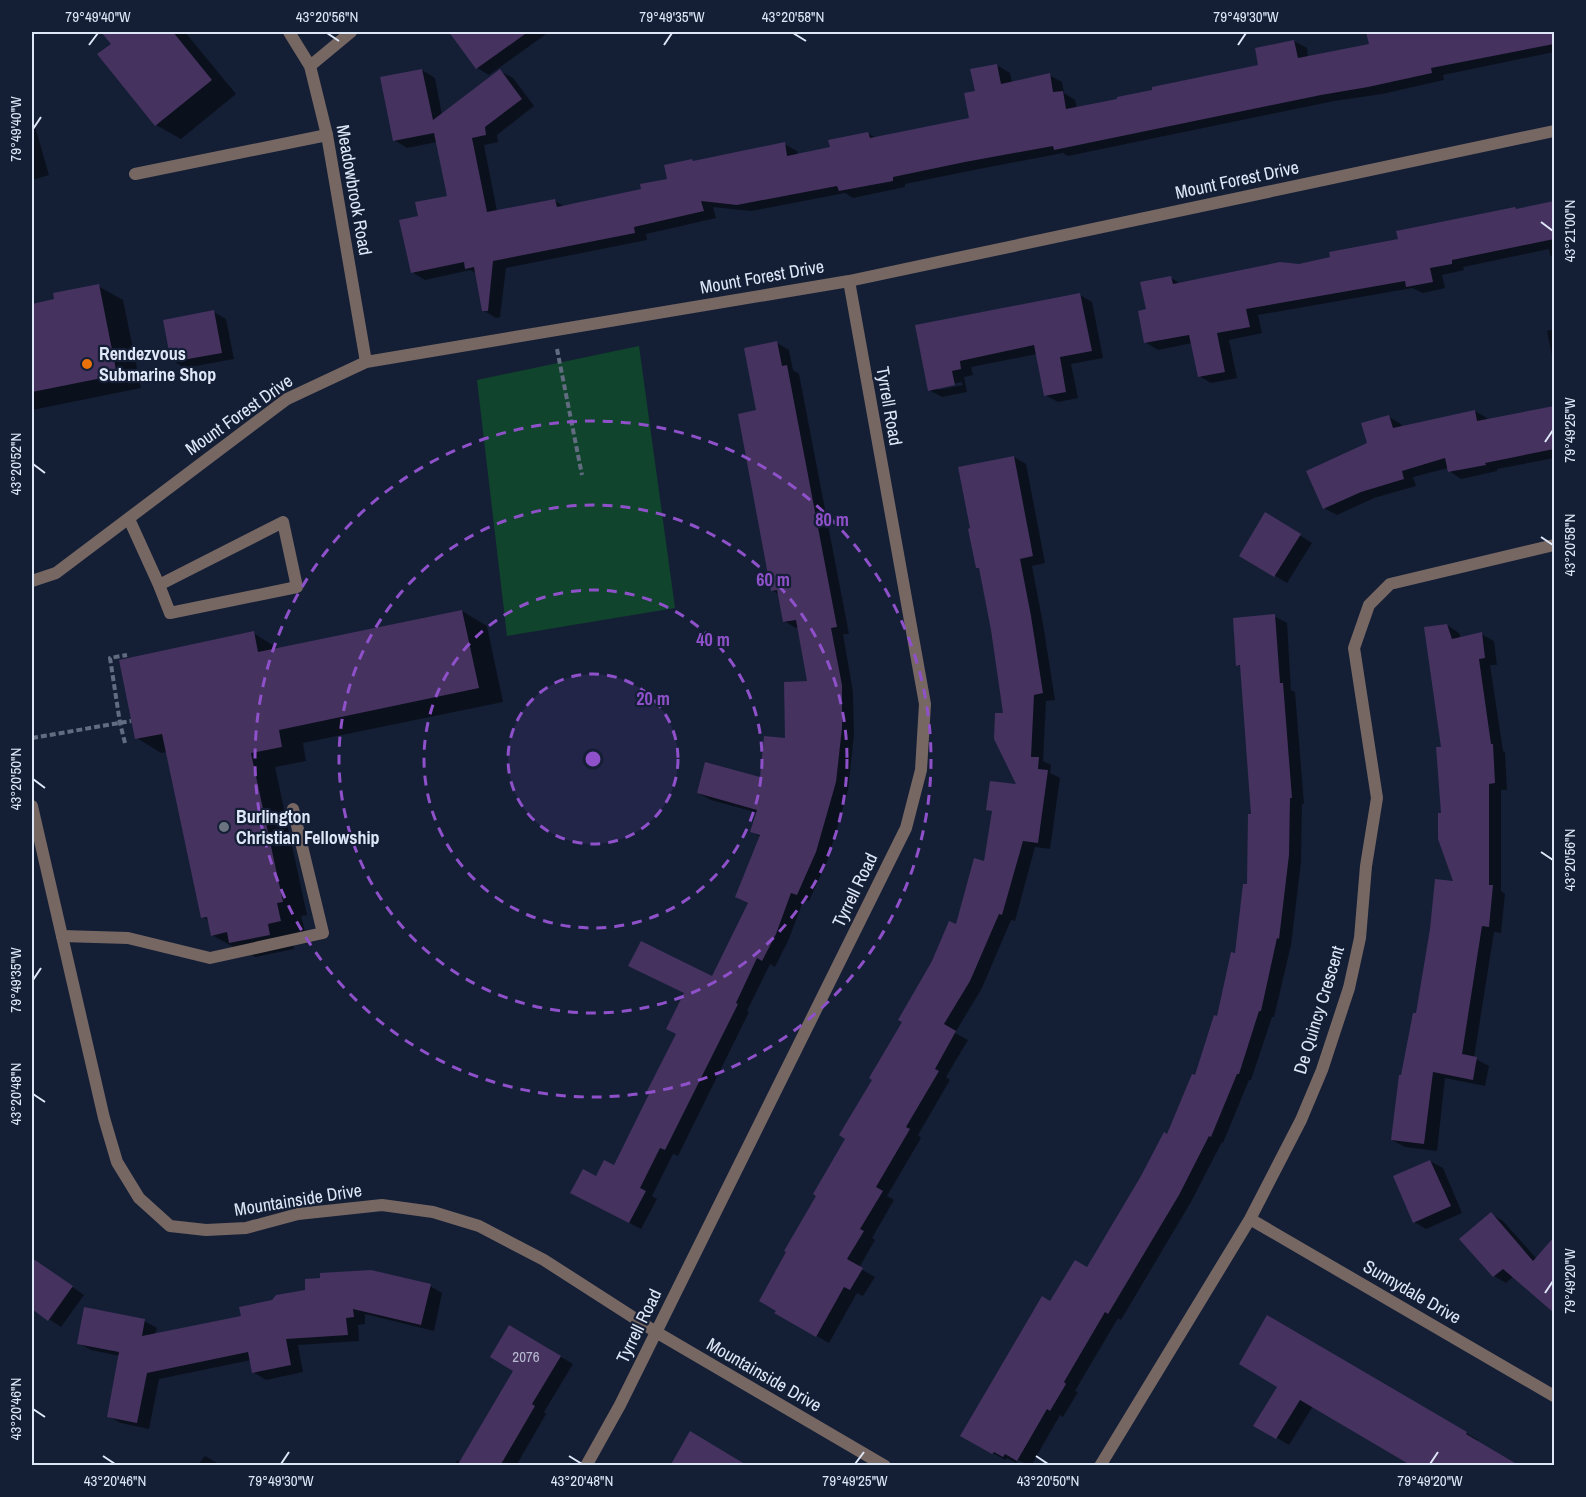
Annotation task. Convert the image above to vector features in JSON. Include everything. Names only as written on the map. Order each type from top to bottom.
[{"type":"street","name":"Meadowbrook Road","points":[[289,32],[310,66],[327,135],[366,362]]},
{"type":"street","points":[[310,66],[351,32]]},
{"type":"street","name":"Mount Forest Drive","points":[[32,581],[56,573],[287,399],[366,362],[849,281],[1554,131]]},
{"type":"street","points":[[135,174],[327,135]]},
{"type":"street","name":"Tyrrell Road","points":[[586,1466],[620,1405],[906,828],[921,771],[925,704],[849,281]]},
{"type":"street","points":[[129,519],[170,613],[297,588],[283,522],[159,585]]},
{"type":"street","name":"De Quincy Crescent","points":[[1101,1466],[1250,1219],[1301,1120],[1322,1070],[1349,988],[1360,938],[1366,866],[1377,798],[1354,648],[1369,605],[1390,584],[1554,545]]},
{"type":"street","name":"Mountainside Drive","points":[[32,806],[104,1118],[117,1162],[139,1198],[170,1226],[206,1230],[246,1228],[298,1214],[382,1206],[433,1212],[479,1226],[544,1260],[656,1332],[885,1466]]},
{"type":"street","points":[[62,936],[128,938],[210,958],[323,933],[293,809]]},
{"type":"street","name":"Sunnydale Drive","points":[[1250,1219],[1554,1396]]},
{"type":"path","points":[[554,330],[582,475]]},
{"type":"path","points":[[125,743],[110,658],[127,655]]},
{"type":"path","points":[[32,738],[131,721]]},
{"type":"green space","points":[[639,346],[675,608],[507,636],[477,380]]},
{"type":"building","points":[[101,32],[173,32],[212,80],[155,126],[97,54],[111,44]]},
{"type":"building","points":[[449,32],[528,32],[476,69]]},
{"type":"building","points":[[1366,32],[1554,32],[1554,44],[1431,68],[1432,73],[1368,87],[1054,150],[1053,146],[965,162],[893,177],[893,181],[839,191],[837,186],[737,205],[701,201],[704,211],[634,227],[635,233],[493,261],[488,311],[482,311],[474,267],[465,269],[464,262],[411,273],[399,220],[418,216],[415,202],[447,196],[434,133],[393,141],[380,77],[422,69],[433,120],[500,69],[522,99],[485,127],[486,135],[472,138],[487,212],[555,199],[557,207],[641,189],[640,184],[667,179],[664,165],[692,159],[693,161],[785,142],[787,156],[830,147],[828,140],[868,132],[870,138],[969,118],[964,93],[975,91],[970,69],[997,64],[1001,84],[1050,73],[1053,92],[1063,91],[1066,109],[1117,99],[1117,97],[1152,90],[1152,87],[1258,65],[1255,48],[1294,40],[1298,58],[1369,44]]},
{"type":"building","points":[[1554,201],[1554,239],[1452,260],[1452,264],[1430,268],[1433,282],[1406,287],[1405,281],[1246,309],[1250,327],[1217,333],[1225,372],[1198,377],[1189,335],[1144,343],[1138,311],[1146,309],[1140,282],[1171,276],[1173,284],[1280,262],[1299,264],[1330,257],[1329,252],[1398,239],[1396,231]]},
{"type":"building","points":[[99,284],[117,375],[32,392],[32,304],[54,299],[53,293]]},
{"type":"building","points":[[1080,293],[1092,351],[1060,357],[1066,392],[1044,396],[1034,345],[960,361],[961,369],[952,371],[955,385],[928,391],[915,325]]},
{"type":"building","points":[[214,310],[222,353],[171,362],[163,320]]},
{"type":"building","points":[[777,341],[782,366],[787,365],[837,627],[831,628],[842,685],[842,728],[836,782],[816,852],[797,895],[791,893],[776,934],[762,961],[757,958],[736,1003],[738,1004],[665,1150],[660,1148],[640,1188],[646,1191],[629,1223],[570,1193],[583,1169],[596,1176],[604,1160],[614,1165],[650,1092],[647,1091],[676,1034],[666,1029],[684,993],[628,966],[641,941],[712,976],[748,903],[735,897],[760,835],[750,832],[757,810],[697,793],[705,762],[760,777],[764,736],[785,738],[784,682],[807,681],[796,620],[783,622],[777,590],[771,591],[738,414],[756,410],[744,348]]},
{"type":"building","points":[[1554,406],[1554,449],[1448,472],[1445,458],[1402,471],[1404,479],[1361,492],[1323,509],[1306,471],[1367,443],[1361,423],[1389,415],[1393,428],[1475,410],[1477,421]]},
{"type":"building","points":[[1014,456],[1033,556],[1020,559],[1043,693],[1034,695],[1031,757],[1039,757],[1038,769],[1048,770],[1038,843],[1023,841],[1002,915],[999,914],[970,981],[944,1024],[956,1031],[935,1069],[939,1071],[906,1127],[910,1129],[876,1187],[883,1191],[860,1229],[864,1231],[847,1259],[863,1268],[850,1290],[844,1287],[816,1337],[774,1313],[776,1311],[759,1301],[786,1252],[784,1251],[816,1196],[813,1194],[845,1139],[839,1135],[872,1080],[869,1078],[902,1022],[898,1020],[932,961],[949,921],[956,924],[974,858],[984,861],[992,811],[986,810],[990,781],[1016,784],[994,739],[995,713],[1003,713],[991,630],[979,568],[976,568],[968,529],[970,528],[958,467]]},
{"type":"building","points":[[1265,512],[1301,534],[1274,577],[1239,556]]},
{"type":"building","name":"Burlington Christian Fellowship","points":[[462,610],[479,688],[279,730],[282,747],[251,753],[283,902],[277,903],[281,921],[268,924],[270,935],[229,943],[227,932],[211,936],[207,917],[201,918],[162,734],[135,739],[119,660],[254,631],[258,652]]},
{"type":"building","points":[[1275,614],[1292,798],[1290,798],[1289,855],[1279,939],[1277,938],[1261,1011],[1259,1011],[1239,1074],[1237,1074],[1211,1137],[1209,1136],[1179,1195],[1108,1314],[1105,1312],[1064,1382],[1066,1384],[1050,1411],[1047,1409],[1017,1461],[1005,1454],[1003,1457],[994,1452],[992,1454],[960,1436],[1042,1296],[1050,1301],[1075,1260],[1087,1267],[1141,1176],[1164,1132],[1167,1134],[1192,1074],[1195,1075],[1214,1015],[1217,1016],[1231,952],[1235,953],[1243,884],[1247,884],[1248,814],[1251,814],[1240,665],[1236,666],[1233,618]]},
{"type":"building","points":[[1447,624],[1452,639],[1482,632],[1485,658],[1479,659],[1491,744],[1493,744],[1495,783],[1489,784],[1489,885],[1493,885],[1489,927],[1482,926],[1462,1054],[1477,1057],[1473,1080],[1433,1072],[1424,1144],[1391,1140],[1399,1075],[1401,1075],[1413,1013],[1416,1013],[1430,929],[1435,879],[1453,881],[1438,839],[1438,813],[1441,813],[1436,747],[1441,747],[1424,627]]},
{"type":"building","points":[[1430,1160],[1451,1206],[1413,1223],[1393,1176]]},
{"type":"building","points":[[1491,1212],[1533,1261],[1554,1237],[1554,1313],[1503,1269],[1493,1277],[1459,1239]]},
{"type":"building","points":[[32,1258],[73,1286],[48,1321],[32,1309]]},
{"type":"building","points":[[371,1270],[431,1284],[421,1325],[353,1309],[354,1317],[346,1318],[348,1335],[286,1339],[291,1365],[252,1373],[248,1352],[147,1373],[137,1423],[107,1417],[119,1352],[77,1344],[84,1307],[145,1319],[142,1336],[241,1316],[239,1307],[272,1300],[276,1295],[305,1290],[305,1279],[320,1278],[320,1273]]},
{"type":"building","points":[[1267,1315],[1467,1432],[1466,1434],[1520,1466],[1412,1466],[1300,1400],[1276,1439],[1253,1426],[1277,1387],[1239,1364]]},
{"type":"building","points":[[509,1325],[561,1356],[532,1404],[535,1406],[500,1466],[457,1466],[513,1371],[490,1357]]},
{"type":"building","points":[[690,1431],[748,1466],[670,1466]]},
{"type":"place","name":"Rendezvous Submarine Shop","points":[[87,364]]},
{"type":"place","name":"Burlington Christian Fellowship","points":[[224,827]]}]
